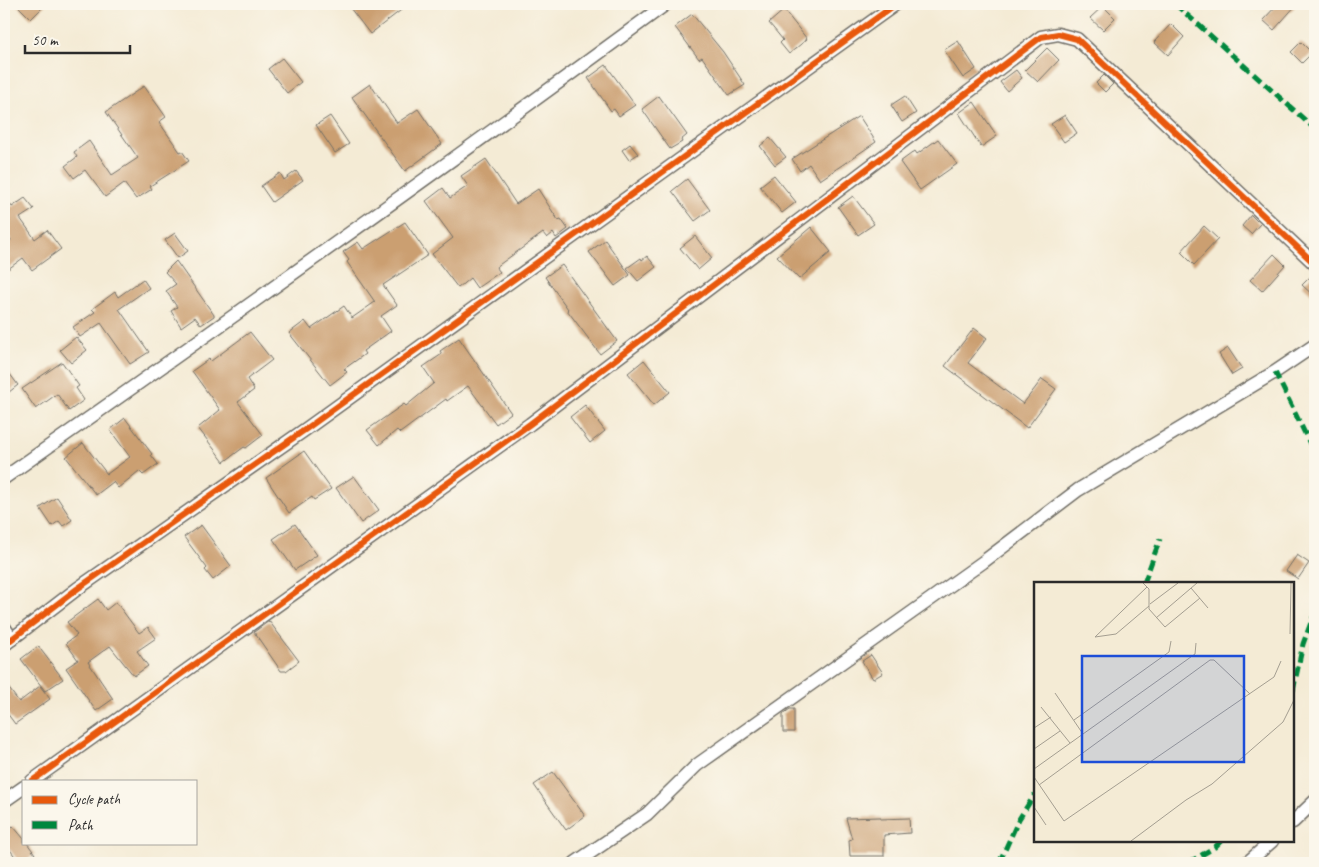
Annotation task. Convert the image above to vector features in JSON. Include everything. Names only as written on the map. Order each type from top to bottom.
[{"type":"street","points":[[4,478],[288,278],[666,4]]},
{"type":"street","points":[[4,627],[8,642],[77,589],[322,418],[896,4]]},
{"type":"street","points":[[33,780],[530,424],[1041,36],[1058,34],[1077,39],[1315,264]]},
{"type":"street","points":[[574,863],[647,814],[697,765],[983,562],[1078,490],[1275,372],[1315,345]]},
{"type":"street","points":[[4,801],[22,788]]},
{"type":"street","points":[[1294,821],[1315,801]]},
{"type":"street","points":[[1247,863],[1271,842]]},
{"type":"building","points":[[16,4],[46,4],[31,19]]},
{"type":"building","points":[[347,4],[376,4],[379,8],[385,4],[409,4],[370,34]]},
{"type":"building","points":[[1278,4],[1297,4],[1274,30],[1263,20]]},
{"type":"building","points":[[1103,6],[1115,18],[1103,30],[1090,18]]},
{"type":"building","points":[[784,10],[807,39],[789,54],[780,43],[783,40],[769,23]]},
{"type":"building","points":[[692,14],[723,52],[745,85],[729,95],[702,57],[699,59],[675,27]]},
{"type":"building","points":[[1171,24],[1184,37],[1168,55],[1154,42]]},
{"type":"building","points":[[958,41],[976,69],[963,78],[944,50]]},
{"type":"building","points":[[1301,42],[1312,53],[1302,63],[1291,52]]},
{"type":"building","points":[[1047,48],[1059,60],[1038,82],[1025,70]]},
{"type":"building","points":[[282,58],[301,82],[287,93],[268,69]]},
{"type":"building","points":[[606,65],[635,105],[619,116],[614,109],[611,111],[588,78]]},
{"type":"building","points":[[1016,70],[1022,78],[1007,91],[1000,82]]},
{"type":"building","points":[[1104,75],[1113,84],[1105,92],[1096,83]]},
{"type":"building","points":[[370,84],[397,123],[418,109],[442,144],[405,171],[352,97]]},
{"type":"building","points":[[144,86],[166,117],[159,122],[180,152],[182,151],[189,161],[150,186],[152,189],[136,199],[124,183],[105,197],[85,170],[74,178],[65,166],[77,157],[74,152],[89,141],[112,175],[138,158],[106,112]]},
{"type":"building","points":[[659,96],[687,135],[681,140],[682,142],[670,149],[642,109]]},
{"type":"building","points":[[905,96],[916,113],[902,122],[891,105]]},
{"type":"building","points":[[974,102],[997,136],[981,147],[959,113]]},
{"type":"building","points":[[1065,115],[1077,133],[1064,142],[1051,124]]},
{"type":"building","points":[[330,116],[349,144],[335,153],[316,125]]},
{"type":"building","points":[[859,116],[876,142],[820,180],[809,164],[800,171],[792,159]]},
{"type":"building","points":[[770,138],[786,157],[775,165],[760,146]]},
{"type":"building","points":[[938,139],[957,164],[920,190],[900,162],[915,151],[917,154]]},
{"type":"building","points":[[630,144],[638,154],[629,160],[622,150]]},
{"type":"building","points":[[486,159],[516,204],[538,189],[558,220],[561,219],[568,229],[556,238],[553,233],[547,238],[543,233],[496,267],[500,272],[477,288],[470,278],[458,288],[432,254],[453,238],[426,201],[443,188],[450,198],[468,186],[461,176]]},
{"type":"building","points":[[296,171],[303,180],[272,202],[261,186],[280,173],[284,180]]},
{"type":"building","points":[[774,175],[796,202],[782,213],[760,186]]},
{"type":"building","points":[[687,179],[710,210],[695,221],[672,191]]},
{"type":"building","points":[[4,195],[12,207],[25,198],[34,209],[20,218],[35,239],[47,230],[61,249],[32,270],[23,258],[4,272],[4,246],[11,240],[4,229]]},
{"type":"building","points":[[853,196],[874,224],[858,235],[838,207]]},
{"type":"building","points":[[1251,215],[1260,224],[1251,234],[1242,226]]},
{"type":"building","points":[[405,222],[428,255],[383,285],[397,305],[381,316],[391,331],[363,351],[365,354],[344,369],[347,372],[330,385],[289,333],[305,321],[311,329],[344,306],[352,318],[375,302],[347,262],[349,260],[343,252],[358,242],[363,249]]},
{"type":"building","points":[[1204,226],[1218,239],[1194,265],[1181,252]]},
{"type":"building","points":[[811,227],[831,252],[799,279],[777,256]]},
{"type":"building","points":[[175,233],[188,251],[178,258],[165,240]]},
{"type":"building","points":[[695,236],[712,258],[698,270],[680,248]]},
{"type":"building","points":[[605,240],[630,275],[615,286],[589,252]]},
{"type":"building","points":[[1274,254],[1285,265],[1262,291],[1250,280]]},
{"type":"building","points":[[647,256],[656,267],[638,281],[627,268]]},
{"type":"building","points":[[176,261],[214,315],[201,325],[195,317],[181,327],[171,311],[177,307],[166,291],[176,284],[165,272]]},
{"type":"building","points":[[562,265],[617,341],[600,354],[545,277]]},
{"type":"building","points":[[1315,272],[1315,297],[1302,285]]},
{"type":"building","points":[[143,279],[149,288],[119,309],[149,352],[130,364],[101,323],[80,337],[73,327],[95,312],[92,309],[115,292],[118,297]]},
{"type":"building","points":[[974,328],[987,338],[968,363],[1023,404],[1042,379],[1056,389],[1027,428],[945,366]]},
{"type":"building","points":[[250,332],[272,360],[247,379],[254,390],[238,402],[263,435],[224,462],[198,428],[220,410],[192,371],[209,359],[211,361]]},
{"type":"building","points":[[76,337],[87,350],[71,363],[60,350]]},
{"type":"building","points":[[459,338],[511,413],[496,424],[468,386],[447,401],[446,399],[400,433],[397,430],[379,445],[367,430],[404,404],[406,406],[434,383],[423,367],[442,354],[440,351]]},
{"type":"building","points":[[1228,348],[1242,369],[1232,375],[1219,354]]},
{"type":"building","points":[[644,360],[670,392],[654,405],[628,373]]},
{"type":"building","points":[[62,362],[79,386],[76,388],[84,400],[69,411],[57,394],[36,409],[22,389]]},
{"type":"building","points":[[4,366],[18,385],[4,396]]},
{"type":"building","points":[[585,405],[605,431],[590,443],[570,417]]},
{"type":"building","points":[[125,418],[158,464],[143,475],[139,471],[118,488],[113,482],[96,495],[66,457],[83,443],[107,474],[130,457],[110,430]]},
{"type":"building","points":[[304,451],[331,489],[314,500],[312,497],[289,513],[266,478]]},
{"type":"building","points":[[354,476],[379,510],[361,523],[336,488]]},
{"type":"building","points":[[57,497],[72,520],[63,526],[59,521],[52,526],[40,508]]},
{"type":"building","points":[[295,524],[317,555],[295,570],[273,539]]},
{"type":"building","points":[[201,525],[231,566],[213,580],[205,570],[207,568],[184,537]]},
{"type":"building","points":[[1297,555],[1309,563],[1298,579],[1286,571]]},
{"type":"building","points":[[98,599],[106,610],[116,602],[139,633],[148,627],[156,638],[137,651],[148,666],[134,676],[110,646],[88,662],[113,699],[96,711],[66,668],[78,660],[66,643],[77,635],[67,622]]},
{"type":"building","points":[[269,621],[299,661],[286,671],[281,671],[254,632]]},
{"type":"building","points":[[38,646],[63,679],[45,691],[21,659]]},
{"type":"building","points":[[871,655],[883,673],[873,679],[862,661]]},
{"type":"building","points":[[4,682],[19,702],[40,686],[50,699],[15,724],[4,709]]},
{"type":"building","points":[[790,709],[794,709],[794,732],[783,732],[783,714]]},
{"type":"building","points":[[553,772],[585,816],[566,830],[534,785]]},
{"type":"building","points":[[880,817],[880,819],[909,818],[910,833],[884,835],[884,856],[850,856],[849,840],[852,839],[846,818]]},
{"type":"building","points":[[13,826],[22,837],[22,844],[28,844],[35,854],[23,863],[20,863],[4,842],[4,833]]},
{"type":"marked path","points":[[1175,4],[1315,129]]},
{"type":"marked path","points":[[1275,372],[1315,454]]},
{"type":"marked path","points":[[1144,582],[1160,539]]},
{"type":"marked path","points":[[1294,686],[1303,644],[1315,612]]},
{"type":"marked path","points":[[999,863],[1019,819],[1034,796]]},
{"type":"marked path","points":[[1188,863],[1220,842]]},
{"type":"cycle path","points":[[4,645],[77,589],[306,429],[896,4]]},
{"type":"cycle path","points":[[33,780],[530,424],[1041,37],[1058,34],[1077,39],[1315,264]]}]
